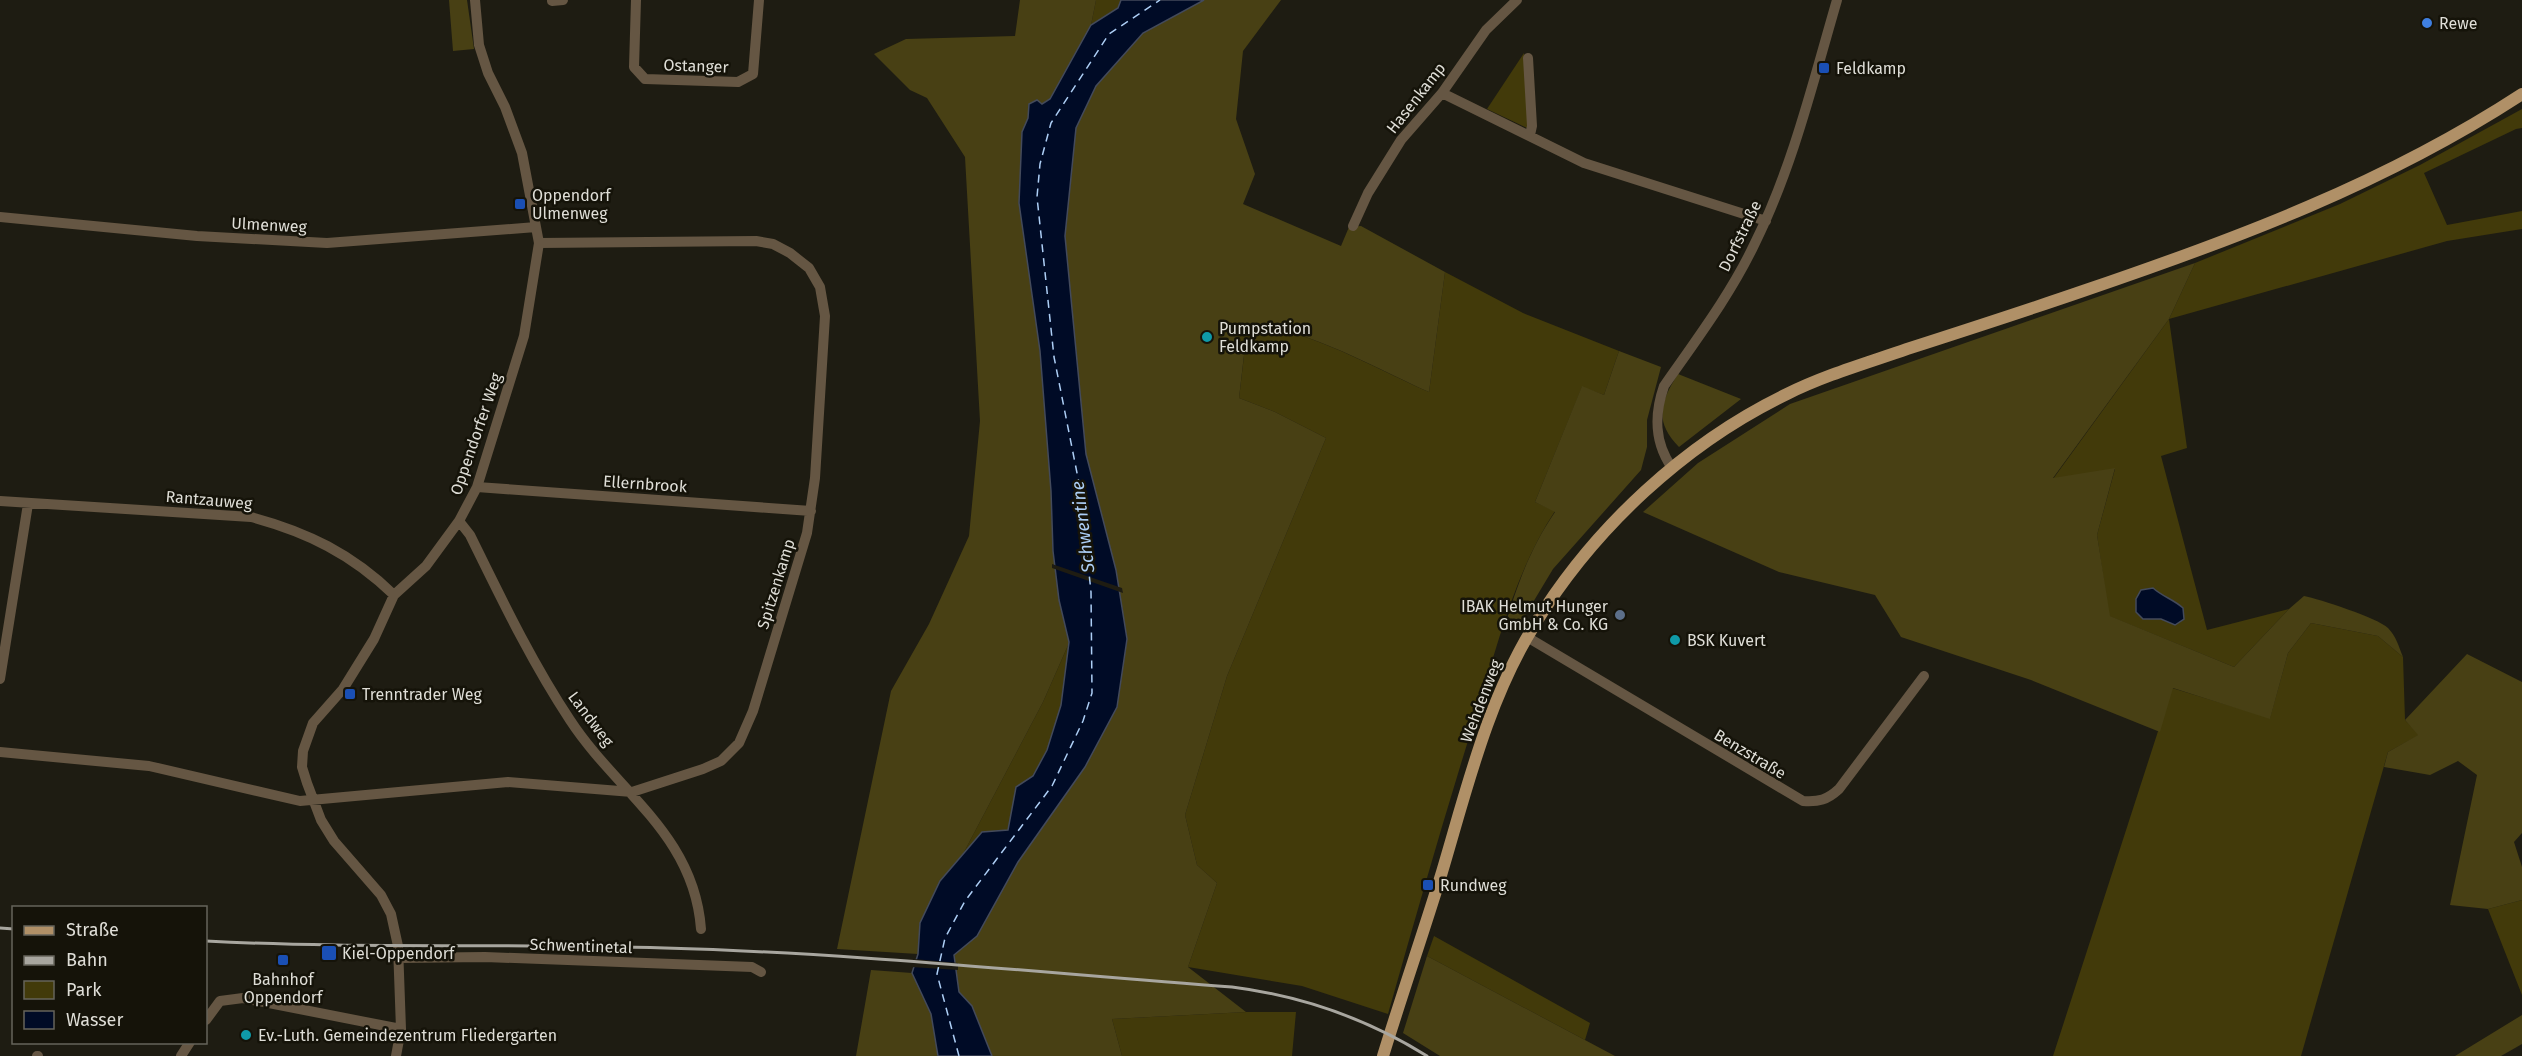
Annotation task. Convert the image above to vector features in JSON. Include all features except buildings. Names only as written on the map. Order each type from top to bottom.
[{"type":"main road","name":"Wehdenweg","points":[[1383,1056],[1484,734],[1512,664],[1564,580],[1604,534],[1672,468],[1755,410],[1791,392],[1848,369],[2087,290],[2289,215],[2401,165],[2522,94]]},
{"type":"street","name":"Oppendorfer Weg","points":[[396,1056],[401,1027],[398,958],[387,904],[334,841],[312,801],[302,767],[307,737],[318,715],[343,689],[362,659],[394,595],[426,566],[459,521],[477,487],[524,336],[539,243],[522,153],[505,107],[488,73],[479,45],[475,0]]},
{"type":"street","points":[[552,1],[562,0]]},
{"type":"street","name":"Ostanger","points":[[636,0],[634,67],[638,74],[645,79],[738,82],[753,74],[759,0]]},
{"type":"street","name":"Hasenkamp","points":[[1353,226],[1384,165],[1401,140],[1442,93],[1486,30],[1517,0]]},
{"type":"street","name":"Dorfstraße","points":[[1672,468],[1663,454],[1658,434],[1658,404],[1664,386],[1732,286],[1766,222],[1798,134],[1837,0]]},
{"type":"street","points":[[1528,58],[1532,126],[1530,135]]},
{"type":"street","points":[[1442,93],[1584,163],[1766,222]]},
{"type":"street","name":"Ulmenweg","points":[[0,217],[197,236],[327,243],[536,227]]},
{"type":"street","name":"Spitzenkamp","points":[[312,801],[508,782],[632,792],[703,769],[721,760],[739,742],[759,688],[807,533],[811,511],[825,316],[820,287],[809,268],[790,253],[773,244],[756,241],[539,243]]},
{"type":"street","name":"Ellernbrook","points":[[477,487],[811,511]]},
{"type":"street","name":"Rantzauweg","points":[[0,501],[251,517],[279,525],[346,555],[369,571],[394,595]]},
{"type":"street","points":[[0,679],[28,504]]},
{"type":"street","name":"Landweg","points":[[459,521],[470,535],[519,634],[561,706],[590,746],[632,792],[674,846],[695,888],[701,929]]},
{"type":"street","name":"Benzstraße","points":[[1527,637],[1803,801],[1818,802],[1829,798],[1839,789],[1924,676]]},
{"type":"street","points":[[0,752],[149,766],[300,801],[312,801]]},
{"type":"street","name":"Schwentinetal","points":[[398,958],[485,957],[752,967],[761,972]]},
{"type":"street","points":[[207,1019],[220,1001],[243,998],[401,1027]]},
{"type":"green space","points":[[1096,0],[1121,0],[1118,8],[1091,25]]},
{"type":"green space","points":[[1524,53],[1530,123],[1527,128],[1487,109]]},
{"type":"green space","points":[[2522,109],[2522,128],[2424,173],[2447,225],[2522,211],[2522,229],[2447,241],[2169,319],[2195,263],[2340,204],[2420,165]]},
{"type":"green space","points":[[1445,272],[1523,313],[1619,351],[1604,395],[1582,387],[1535,502],[1555,511],[1529,557],[1509,607],[1388,1014],[1302,986],[1188,967],[1217,883],[1197,865],[1185,815],[1227,676],[1326,438],[1275,412],[1239,398],[1244,356],[1236,351],[1236,335],[1245,325],[1290,332],[1338,350],[1429,392]]},
{"type":"green space","points":[[2169,319],[2187,448],[2161,456],[2207,630],[2289,609],[2234,667],[2109,616],[2097,535],[2115,469],[2053,479]],"holes":[[[2153,588],[2163,597],[2175,624],[2161,619]]]},
{"type":"green space","points":[[2311,623],[2378,636],[2403,657],[2405,720],[2419,735],[2388,752],[2301,1056],[2053,1056],[2172,688],[2270,718],[2288,653]]},
{"type":"green space","points":[[1069,643],[1061,705],[1047,750],[1033,776],[1016,787],[1008,831],[963,854],[1043,702]]},
{"type":"green space","points":[[2522,900],[2522,995],[2488,909]]},
{"type":"green space","points":[[1434,936],[1590,1023],[1585,1040],[1427,956]]},
{"type":"green space","points":[[1246,1012],[1296,1012],[1292,1056],[1122,1056],[1112,1019]]},
{"type":"shaded area","points":[[449,0],[467,0],[474,49],[453,51]]},
{"type":"shaded area","points":[[1020,0],[1096,0],[1091,25],[1050,99],[1042,104],[1029,104],[1028,118],[1022,132],[1019,203],[1040,351],[1051,491],[1053,551],[1059,600],[1069,643],[1043,702],[963,854],[940,882],[920,923],[918,954],[837,949],[891,691],[929,624],[969,536],[980,421],[965,157],[927,98],[910,90],[874,54],[906,39],[1015,36]]},
{"type":"shaded area","points":[[1204,0],[1281,0],[1243,51],[1236,119],[1255,174],[1243,204],[1341,246],[1349,227],[1361,226],[1445,272],[1429,392],[1339,350],[1290,332],[1245,325],[1236,335],[1236,351],[1244,355],[1239,398],[1275,412],[1326,438],[1227,676],[1185,815],[1197,865],[1217,883],[1188,967],[1246,1012],[1112,1019],[1122,1056],[992,1056],[972,1006],[959,992],[954,955],[977,936],[1018,862],[1085,767],[1117,707],[1127,639],[1116,570],[1086,454],[1065,236],[1076,128],[1096,86],[1143,33]]},
{"type":"shaded area","points":[[2195,263],[2169,319],[2053,478],[2115,468],[2097,535],[2110,616],[2234,667],[2304,596],[2361,614],[2391,631],[2403,657],[2378,636],[2311,623],[2288,653],[2270,719],[2173,688],[2160,732],[2031,680],[1901,637],[1875,595],[1779,572],[1643,512],[1698,463],[1790,404]]},
{"type":"shaded area","points":[[1619,351],[1661,367],[1647,420],[1647,447],[1641,470],[1553,569],[1520,624],[1503,632],[1524,570],[1537,541],[1555,512],[1535,502],[1582,386],[1604,395]]},
{"type":"shaded area","points":[[1678,374],[1741,399],[1679,447],[1666,429],[1662,412],[1667,394]]},
{"type":"shaded area","points":[[2467,654],[2522,682],[2522,833],[2514,842],[2522,867],[2522,900],[2488,909],[2450,905],[2477,775],[2458,761],[2430,775],[2384,767],[2388,752],[2418,735],[2405,720]]},
{"type":"shaded area","points":[[1427,956],[1615,1056],[1440,1056],[1403,1033]]},
{"type":"shaded area","points":[[871,970],[912,973],[931,1014],[938,1056],[856,1056]]},
{"type":"shaded area","points":[[2522,1015],[2522,1044],[2501,1056],[2455,1056]]},
{"type":"water","name":"Schwentine","points":[[1121,0],[1204,0],[1143,33],[1096,86],[1076,128],[1065,236],[1086,454],[1116,570],[1127,639],[1117,707],[1085,767],[1018,862],[977,936],[954,955],[959,992],[972,1006],[992,1056],[938,1056],[931,1014],[912,973],[918,954],[920,923],[940,881],[982,832],[1008,830],[1016,787],[1033,776],[1047,750],[1061,705],[1069,642],[1059,600],[1053,551],[1051,491],[1040,351],[1019,203],[1022,132],[1028,118],[1029,104],[1037,100],[1042,104],[1050,99],[1091,25],[1118,8]]},
{"type":"water","points":[[2153,588],[2183,608],[2184,619],[2175,625],[2161,619],[2143,619],[2136,612],[2136,599],[2141,590]]},
{"type":"pier","points":[[1052,564],[1122,588],[1123,593],[1052,568]]},
{"type":"pier","points":[[914,959],[958,963],[958,970],[911,967]]},
{"type":"ferry route","points":[[959,1056],[937,974],[945,938],[965,901],[1052,786],[1083,721],[1092,693],[1091,592],[1080,488],[1054,357],[1037,197],[1040,164],[1051,123],[1109,34],[1160,0]]},
{"type":"railway","points":[[0,928],[12,929]]},
{"type":"railway","points":[[207,941],[321,945],[608,947],[807,954],[1232,987],[1284,996],[1333,1011],[1381,1030],[1427,1056]]},
{"type":"place","name":"Rewe","points":[[2427,23]]},
{"type":"place","name":"Feldkamp","points":[[1824,68]]},
{"type":"place","name":"Oppendorf Ulmenweg","points":[[520,204]]},
{"type":"place","name":"Pumpstation Feldkamp","points":[[1207,337]]},
{"type":"place","name":"IBAK Helmut Hunger GmbH & Co. KG","points":[[1620,615]]},
{"type":"place","name":"BSK Kuvert","points":[[1675,640]]},
{"type":"place","name":"Trenntrader Weg","points":[[350,694]]},
{"type":"place","name":"Rundweg","points":[[1428,885]]},
{"type":"place","name":"Kiel-Oppendorf","points":[[329,953]]},
{"type":"place","name":"Bahnhof Oppendorf","points":[[283,960]]},
{"type":"place","name":"Ev.-Luth. Gemeindezentrum Fliedergarten","points":[[246,1035]]}]
